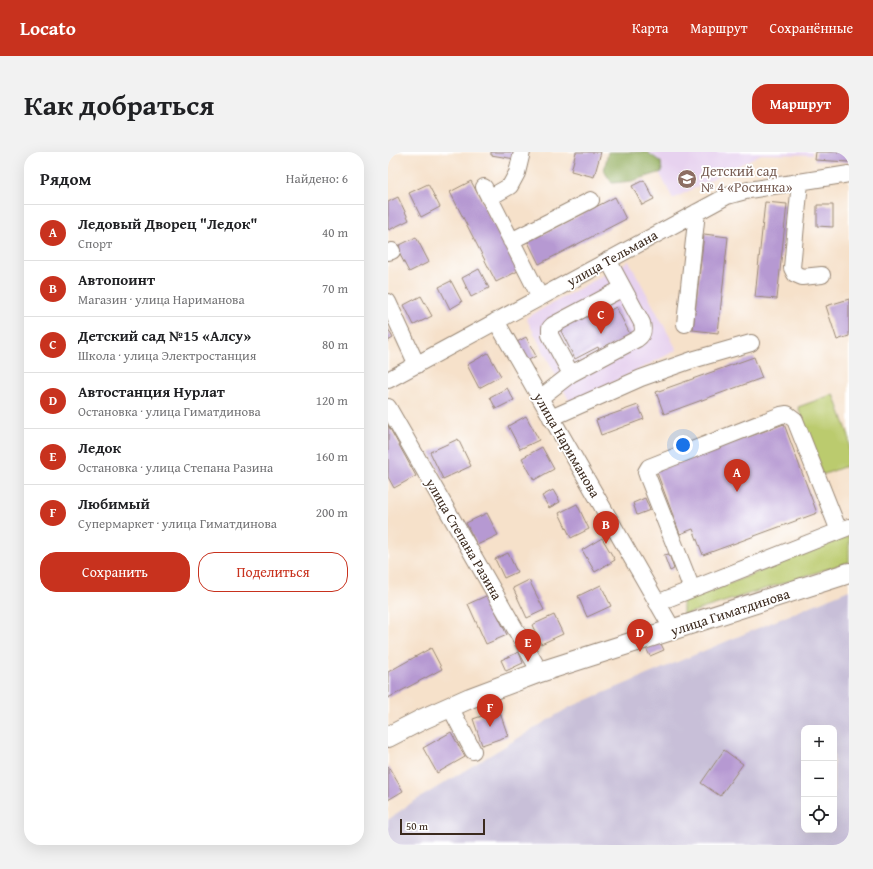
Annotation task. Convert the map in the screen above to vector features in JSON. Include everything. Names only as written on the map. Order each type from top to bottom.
[{"type":"main road","name":"улица Гиматдинова","points":[[388,737],[423,719],[470,698],[540,672],[849,573]]},
{"type":"street","points":[[522,152],[518,173],[510,186],[487,192],[540,297]]},
{"type":"street","name":"улица Тельмана","points":[[388,380],[726,196],[738,192],[849,174]]},
{"type":"street","points":[[800,182],[792,268],[795,274],[802,277],[822,275]]},
{"type":"street","points":[[511,241],[591,200]]},
{"type":"street","points":[[685,324],[696,212]]},
{"type":"street","points":[[540,398],[571,374],[642,336],[644,330],[642,324],[608,260]]},
{"type":"street","points":[[571,374],[550,335],[550,328],[623,288]]},
{"type":"street","points":[[388,302],[417,365]]},
{"type":"street","name":"улица Нариманова","points":[[496,321],[673,630]]},
{"type":"street","points":[[551,418],[641,378],[692,360],[751,343]]},
{"type":"street","name":"улица Степана Разина","points":[[388,406],[540,672]]},
{"type":"street","points":[[657,603],[844,529],[795,420],[791,416],[787,414],[780,415],[649,467],[646,472],[692,589]]},
{"type":"street","points":[[450,707],[473,751]]},
{"type":"shaded area","name":"Детский сад № 4 «Росинка»","points":[[618,152],[812,152],[812,155],[761,154],[673,199],[652,159]]},
{"type":"shaded area","points":[[629,261],[677,350],[571,404],[526,318]]},
{"type":"shaded area","points":[[849,590],[849,845],[388,845],[388,820],[408,805],[568,708]]},
{"type":"green space","points":[[608,152],[647,152],[661,162],[662,172],[632,181],[612,183],[604,171]]},
{"type":"green space","points":[[834,394],[849,436],[849,465],[822,475],[798,407]]},
{"type":"green space","points":[[849,536],[849,562],[683,615],[683,602]]},
{"type":"building","points":[[491,152],[516,152],[515,159],[491,155]]},
{"type":"building","points":[[576,152],[601,152],[594,177],[571,171]]},
{"type":"building","points":[[816,152],[849,152],[849,162],[815,160]]},
{"type":"building","points":[[644,180],[654,199],[642,205],[632,186]]},
{"type":"building","points":[[471,181],[518,271],[496,282],[450,192]]},
{"type":"building","points":[[428,184],[440,207],[421,217],[409,193]]},
{"type":"building","points":[[398,197],[409,220],[389,230],[388,202]]},
{"type":"building","points":[[615,197],[626,219],[539,264],[528,242]]},
{"type":"building","points":[[765,202],[787,204],[777,299],[755,297]]},
{"type":"building","points":[[817,205],[833,205],[833,227],[817,226]]},
{"type":"building","points":[[704,234],[728,237],[718,333],[693,330]]},
{"type":"building","points":[[416,237],[429,262],[409,272],[396,247]]},
{"type":"building","points":[[479,269],[489,288],[471,297],[462,278]]},
{"type":"building","points":[[451,281],[462,302],[450,309],[439,287]]},
{"type":"building","points":[[421,296],[432,316],[414,325],[404,305]]},
{"type":"building","points":[[849,299],[849,336],[837,340],[826,306]]},
{"type":"building","points":[[616,307],[631,336],[600,352],[598,347],[575,359],[559,327],[590,311],[594,319]]},
{"type":"building","points":[[388,329],[393,338],[388,341]]},
{"type":"building","points":[[526,337],[536,356],[527,361],[517,342]]},
{"type":"building","points":[[488,353],[501,376],[479,388],[467,365]]},
{"type":"building","points":[[754,357],[762,378],[664,414],[656,392]]},
{"type":"building","points":[[507,388],[514,400],[496,409],[490,397]]},
{"type":"building","points":[[638,405],[644,419],[601,435],[596,420]]},
{"type":"building","points":[[526,416],[539,440],[520,449],[508,426]]},
{"type":"building","points":[[784,424],[817,513],[703,555],[693,529],[680,534],[656,470]]},
{"type":"building","points":[[388,425],[416,476],[394,488],[388,477]]},
{"type":"building","points":[[458,439],[471,466],[443,479],[430,452]]},
{"type":"building","points":[[542,447],[554,469],[534,480],[522,458]]},
{"type":"building","points":[[553,490],[560,502],[549,508],[542,496]]},
{"type":"building","points":[[645,498],[650,510],[637,515],[633,503]]},
{"type":"building","points":[[577,504],[589,529],[571,538],[559,513]]},
{"type":"building","points":[[487,513],[498,535],[477,545],[466,523]]},
{"type":"building","points":[[602,538],[615,560],[595,572],[582,550]]},
{"type":"building","points":[[508,553],[517,572],[504,578],[495,559]]},
{"type":"building","points":[[669,554],[674,569],[670,571],[664,555]]},
{"type":"building","points":[[529,580],[544,610],[527,618],[513,588]]},
{"type":"building","points":[[601,585],[611,606],[587,617],[578,596]]},
{"type":"building","points":[[488,595],[507,635],[486,644],[468,604]]},
{"type":"building","points":[[554,615],[563,634],[541,644],[532,625]]},
{"type":"building","points":[[660,642],[664,650],[650,656],[646,648]]},
{"type":"building","points":[[431,648],[442,669],[388,698],[388,672]]},
{"type":"building","points":[[519,652],[523,663],[506,671],[501,660]]},
{"type":"building","points":[[499,710],[508,736],[482,745],[473,719]]},
{"type":"building","points":[[451,732],[465,757],[437,773],[423,748]]},
{"type":"building","points":[[724,750],[743,764],[720,796],[701,783]]},
{"type":"building","points":[[388,766],[403,791],[388,800]]},
{"type":"place","name":"Детский сад № 4 «Росинка»","points":[[687,179]]},
{"type":"place","name":"Детский сад №15 «Алсу»","points":[[601,334]]},
{"type":"place","name":"Ледовый Дворец \"Ледок\"","points":[[737,492]]},
{"type":"place","name":"Автопоинт","points":[[606,544]]},
{"type":"place","name":"Автостанция Нурлат","points":[[640,652]]},
{"type":"place","name":"Ледок","points":[[528,662]]},
{"type":"place","name":"Любимый","points":[[490,727]]}]
